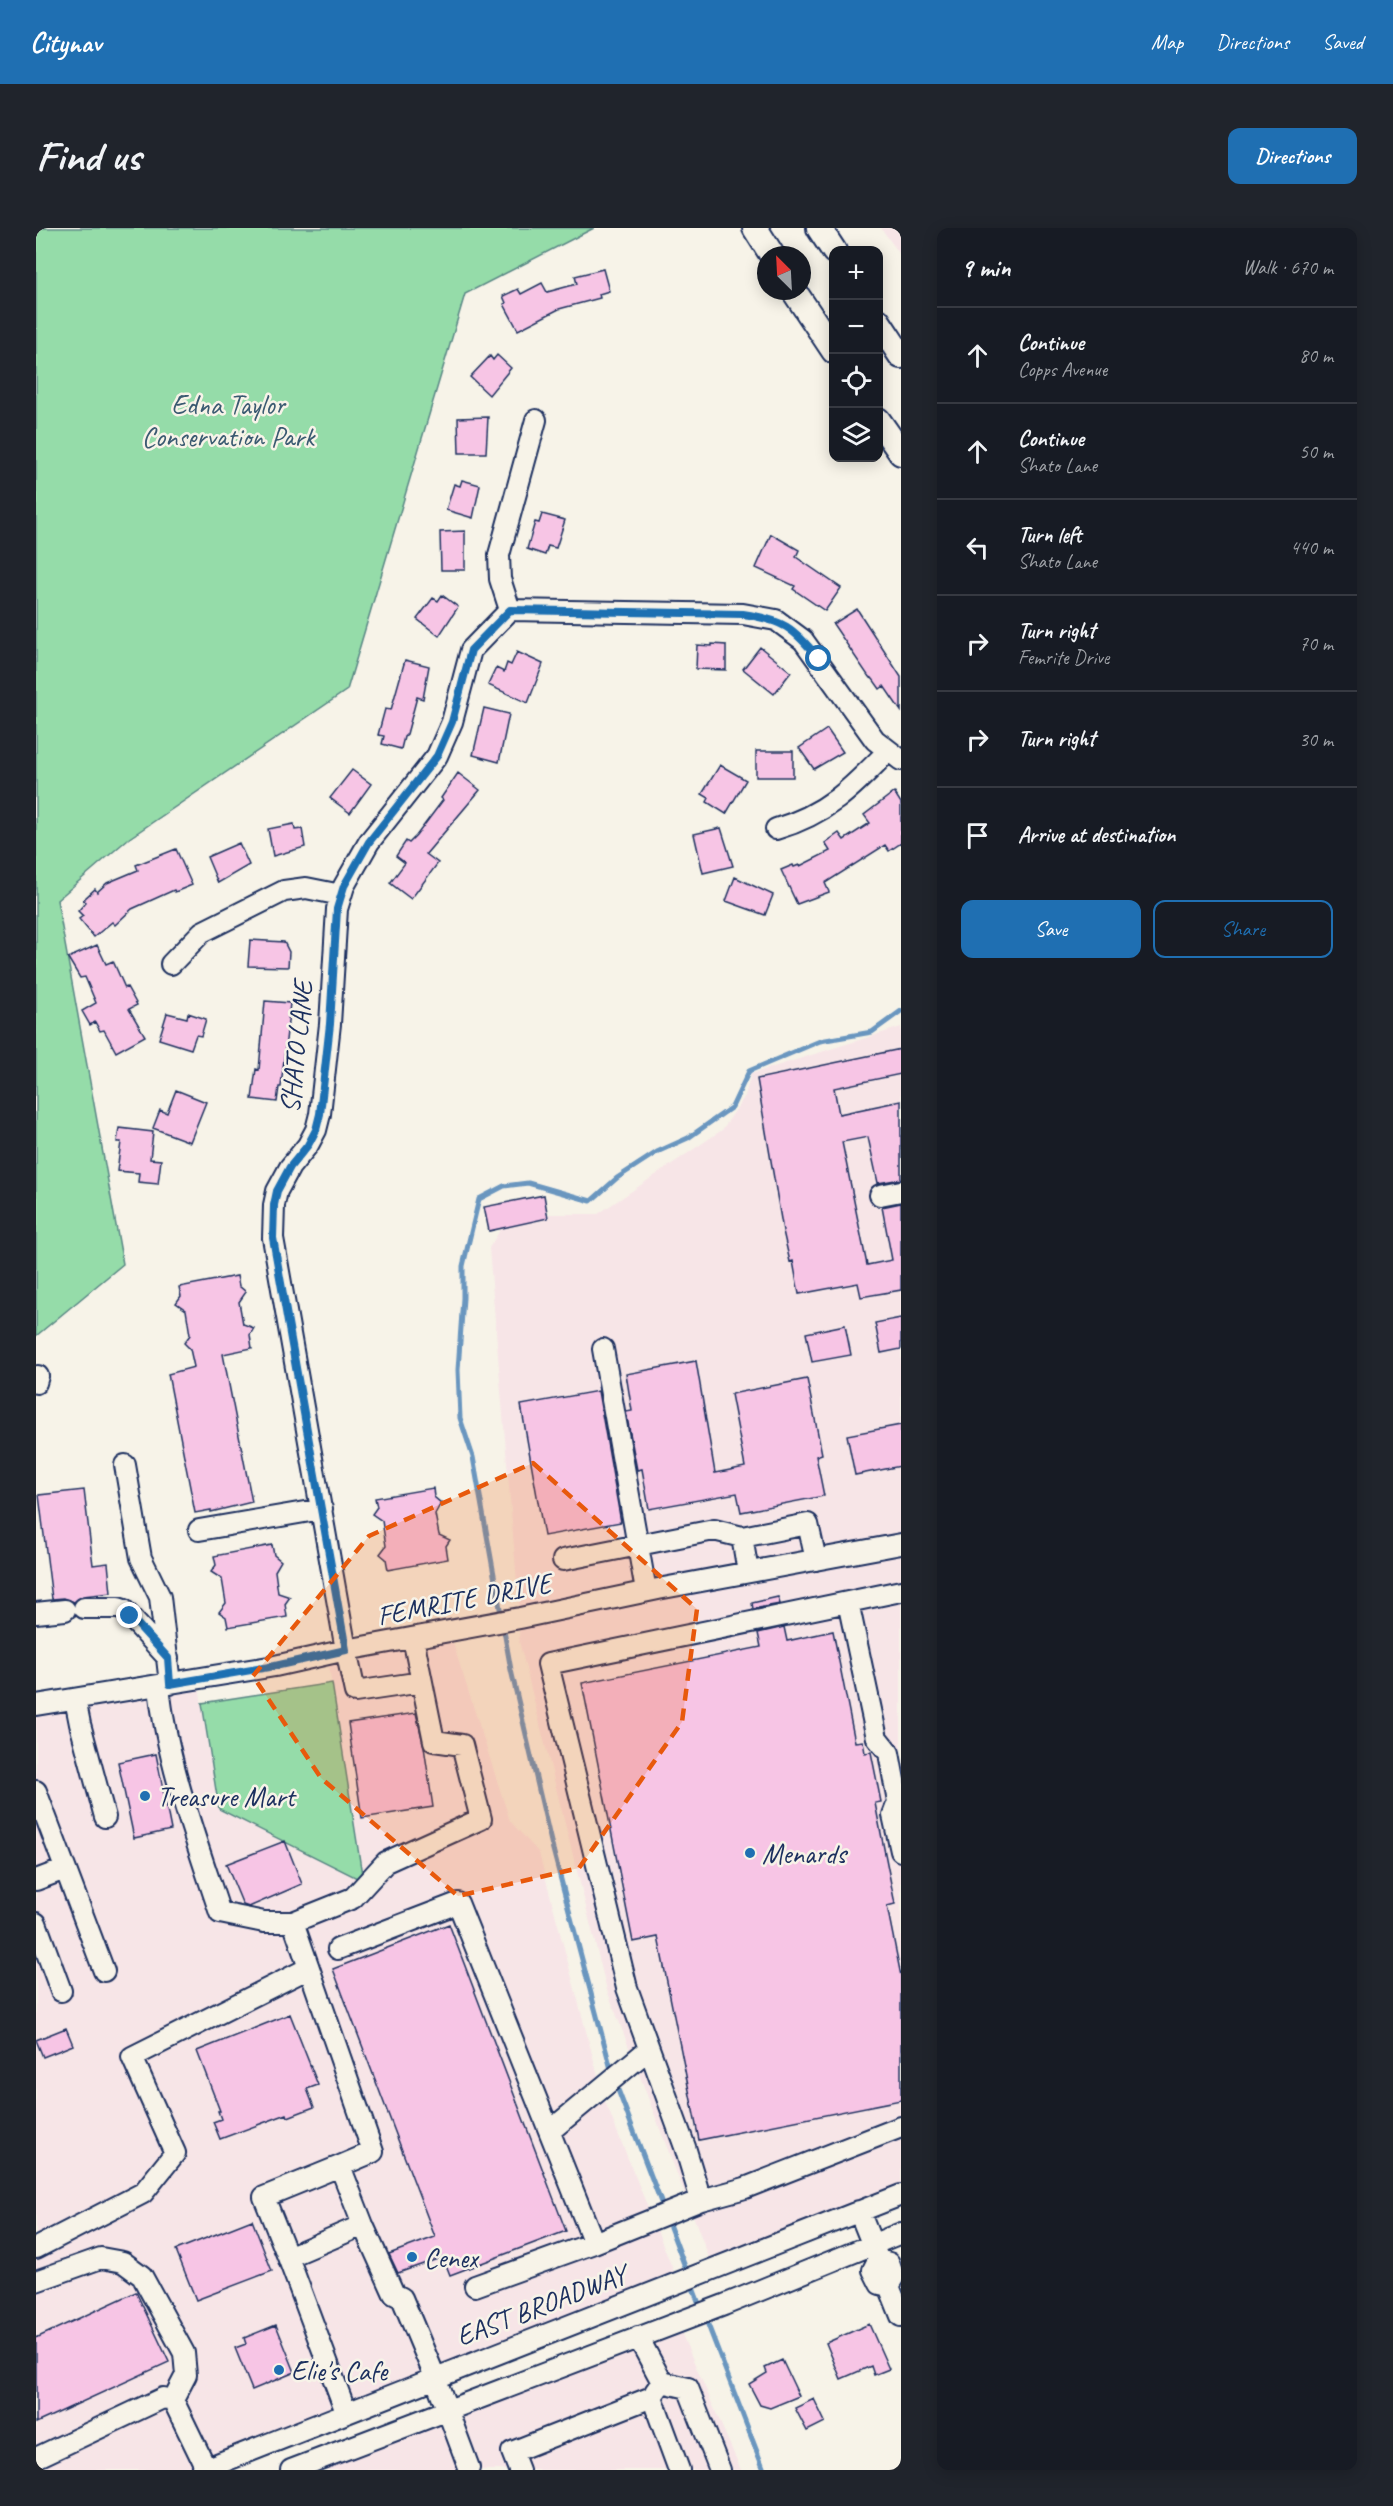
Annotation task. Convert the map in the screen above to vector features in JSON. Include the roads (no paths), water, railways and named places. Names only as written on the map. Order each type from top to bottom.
[{"type":"main road","points":[[755,228],[766,246]]},
{"type":"main road","points":[[819,228],[831,246]]},
{"type":"main road","points":[[800,300],[829,344]]},
{"type":"main road","points":[[883,327],[901,356]]},
{"type":"main road","points":[[883,426],[901,453]]},
{"type":"street","points":[[536,420],[498,555],[500,579],[510,610],[743,614],[776,620],[803,640],[819,659],[875,740],[894,756],[832,804],[805,820],[776,829]]},
{"type":"street","name":"SHATO LANE","points":[[422,1682],[355,1692],[273,1238],[274,1205],[282,1181],[308,1145],[316,1130],[320,1114],[330,1024],[337,909],[349,874],[369,842],[437,756],[452,722],[471,650],[510,610]]},
{"type":"street","points":[[171,964],[202,932],[284,891],[306,888],[341,896]]},
{"type":"street","points":[[880,1195],[901,1191]]},
{"type":"street","points":[[603,1349],[646,1591]]},
{"type":"street","points":[[125,1465],[141,1558],[160,1597],[168,1658],[165,1685],[169,1739],[190,1822],[220,1913],[264,1922],[293,1922],[353,1898],[386,1862],[481,1819],[462,1744],[434,1741],[413,1638]]},
{"type":"street","points":[[199,1530],[322,1509]]},
{"type":"street","points":[[563,1560],[714,1530],[742,1537],[808,1524],[816,1560]]},
{"type":"street","points":[[742,1537],[748,1572]]},
{"type":"street","name":"FEMRITE DRIVE","points":[[36,1705],[275,1666],[646,1591],[901,1544]]},
{"type":"street","points":[[693,2203],[685,2147],[643,2054],[548,1664],[901,1591]]},
{"type":"street","points":[[848,1602],[877,1738],[889,1753],[898,1802],[893,1815],[901,1851]]},
{"type":"street","points":[[36,1613],[75,1609],[118,1608],[124,1610],[168,1658]]},
{"type":"street","points":[[75,1699],[105,1817]]},
{"type":"street","points":[[36,1791],[104,1971]]},
{"type":"street","points":[[36,1880],[65,1869]]},
{"type":"street","points":[[338,1949],[458,1903],[594,2243]]},
{"type":"street","points":[[293,1922],[373,2152],[264,2197],[346,2412]]},
{"type":"street","points":[[36,1923],[61,1991]]},
{"type":"street","points":[[36,2248],[143,2193],[175,2153],[132,2057],[309,1968]]},
{"type":"street","points":[[550,2131],[643,2054]]},
{"type":"street","points":[[475,2286],[594,2243],[693,2203],[745,2188],[901,2127]]},
{"type":"street","points":[[340,2166],[394,2294],[402,2298],[435,2377],[467,2469]]},
{"type":"street","name":"EAST BROADWAY","points":[[204,2469],[901,2194]]},
{"type":"street","points":[[860,2211],[875,2252],[889,2264],[901,2316]]},
{"type":"street","points":[[288,2257],[363,2225]]},
{"type":"street","points":[[291,2470],[638,2337],[875,2252],[901,2234]]},
{"type":"street","points":[[36,2281],[101,2258],[123,2262],[142,2276],[184,2353],[186,2375],[173,2400]]},
{"type":"street","points":[[638,2337],[657,2389],[679,2470]]},
{"type":"street","points":[[519,2470],[512,2452],[657,2389],[688,2388],[720,2470]]},
{"type":"street","points":[[36,2458],[163,2398],[173,2400]]},
{"type":"street","points":[[173,2400],[204,2469]]},
{"type":"waterway","points":[[612,2073],[551,1842],[511,1670],[473,1457],[460,1418],[458,1370],[463,1266],[479,1199],[504,1186],[528,1183],[591,1201],[617,1178],[657,1152],[688,1138],[732,1107],[749,1071],[820,1041],[872,1032],[901,1011]]},
{"type":"waterway","points":[[615,2082],[664,2210]]},
{"type":"waterway","points":[[667,2219],[701,2309]]},
{"type":"waterway","points":[[705,2317],[764,2470]]},
{"type":"place","name":"Treasure Mart","points":[[145,1796]]},
{"type":"place","name":"Menards","points":[[750,1853]]},
{"type":"place","name":"Cenex","points":[[412,2257]]},
{"type":"place","name":"Elie's Cafe","points":[[279,2370]]},
{"type":"park label","name":"Edna Taylor Conservation Park","points":[[228,420]]}]
